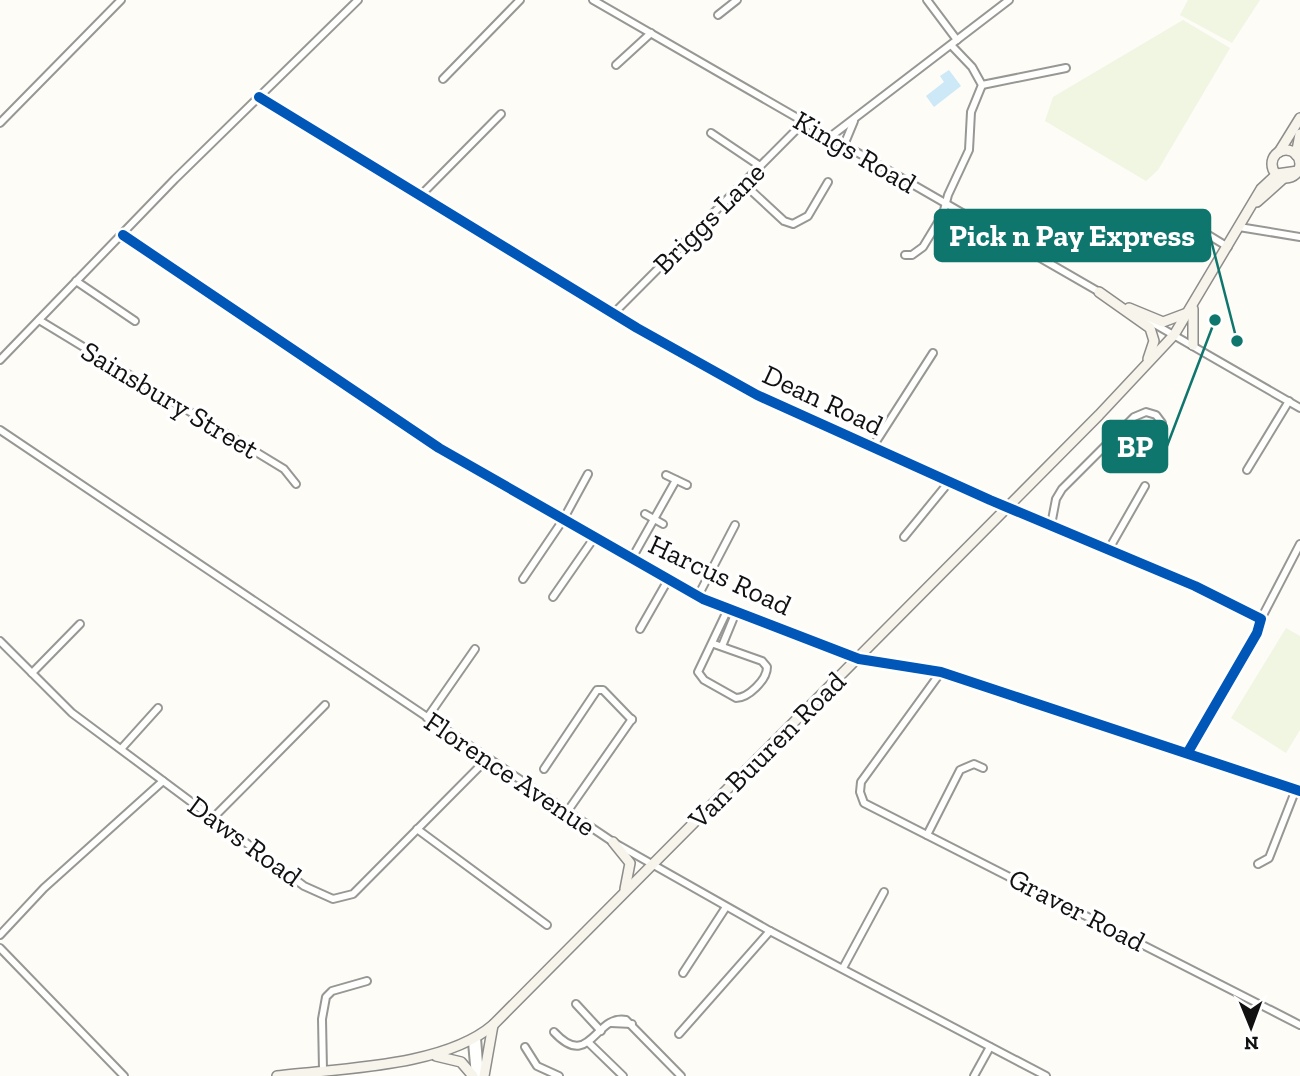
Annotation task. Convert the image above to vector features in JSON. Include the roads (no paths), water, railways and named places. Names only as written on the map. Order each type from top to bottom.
[{"type":"main road","points":[[1248,211],[1272,163],[1300,118]]},
{"type":"main road","points":[[1248,211],[1292,174],[1300,134]]},
{"type":"main road","points":[[1279,152],[1286,150],[1296,155]]},
{"type":"main road","points":[[1272,163],[1292,174]]},
{"type":"main road","points":[[1256,196],[1292,174]]},
{"type":"main road","name":"Van Buuren Road","points":[[277,1076],[433,1055],[475,1040],[493,1025],[859,659],[1147,365],[1174,335],[1248,211]]},
{"type":"main road","points":[[1099,292],[1153,332],[1147,365]]},
{"type":"main road","points":[[1115,301],[1163,321],[1191,309],[1193,345]]},
{"type":"main road","points":[[613,842],[630,863],[630,874],[623,894]]},
{"type":"main road","points":[[433,1055],[461,1062],[478,1076],[493,1025]]},
{"type":"street","points":[[0,123],[121,0]]},
{"type":"street","points":[[0,360],[358,0]]},
{"type":"street","points":[[443,79],[520,0]]},
{"type":"street","name":"Kings Road","points":[[593,0],[1300,408]]},
{"type":"street","points":[[718,15],[737,0]]},
{"type":"street","points":[[927,0],[982,85]]},
{"type":"street","points":[[830,137],[1009,0]]},
{"type":"street","points":[[617,65],[650,33]]},
{"type":"street","points":[[982,85],[1066,68]]},
{"type":"street","points":[[905,255],[912,255],[923,247],[946,205],[970,150],[971,112],[982,85]]},
{"type":"street","name":"Dean Road","points":[[259,97],[614,313],[757,395],[872,448],[1195,586],[1261,619]]},
{"type":"street","points":[[420,196],[501,114]]},
{"type":"street","points":[[844,145],[849,130],[858,117]]},
{"type":"street","name":"Briggs Lane","points":[[614,313],[804,122]]},
{"type":"street","points":[[711,133],[760,166]]},
{"type":"street","points":[[743,183],[783,220],[793,224],[808,216],[828,182]]},
{"type":"street","points":[[1179,217],[1228,247]]},
{"type":"street","points":[[1239,227],[1300,237]]},
{"type":"street","name":"Harcus Road","points":[[123,235],[146,251],[159,256],[180,273],[439,448],[698,596],[859,659],[941,672],[1298,790]]},
{"type":"street","points":[[76,281],[135,321]]},
{"type":"street","name":"Sainsbury Street","points":[[39,320],[284,469],[296,484]]},
{"type":"street","points":[[872,448],[933,353]]},
{"type":"street","points":[[1247,470],[1289,401]]},
{"type":"street","points":[[1051,525],[1056,499],[1062,489],[1134,417],[1146,412],[1156,415],[1162,423],[1151,452]]},
{"type":"street","name":"Florence Avenue","points":[[0,429],[567,813],[651,866],[1046,1076]]},
{"type":"street","points":[[523,579],[563,520],[588,474]]},
{"type":"street","points":[[666,475],[687,485]]},
{"type":"street","points":[[631,560],[676,480]]},
{"type":"street","points":[[904,537],[949,481]]},
{"type":"street","points":[[1109,550],[1145,486]]},
{"type":"street","points":[[645,514],[663,524]]},
{"type":"street","points":[[698,596],[735,525]]},
{"type":"street","points":[[553,597],[594,538]]},
{"type":"street","points":[[1188,752],[1257,633],[1261,619],[1300,544]]},
{"type":"street","points":[[640,629],[668,580]]},
{"type":"street","points":[[714,644],[762,661],[767,667],[767,674],[742,698],[736,698],[704,680],[698,672],[699,664],[714,644],[732,610]]},
{"type":"street","points":[[722,646],[732,610]]},
{"type":"street","points":[[32,673],[80,624]]},
{"type":"street","name":"Daws Road","points":[[0,641],[72,713],[304,886],[333,899],[353,894],[487,759]]},
{"type":"street","points":[[427,718],[475,649]]},
{"type":"street","name":"Graver Road","points":[[941,672],[861,782],[860,792],[864,803],[1300,1025]]},
{"type":"street","points":[[544,769],[597,690],[603,690],[633,718],[567,813]]},
{"type":"street","points":[[213,818],[325,705]]},
{"type":"street","points":[[121,749],[158,709]]},
{"type":"street","points":[[927,835],[960,770],[974,764],[983,768]]},
{"type":"street","points":[[0,935],[44,888],[163,781]]},
{"type":"street","points":[[1258,864],[1269,858],[1298,790]]},
{"type":"street","points":[[417,829],[547,925]]},
{"type":"street","points":[[843,968],[884,892]]},
{"type":"street","points":[[683,973],[726,907]]},
{"type":"street","points":[[680,1034],[770,931]]},
{"type":"street","points":[[0,948],[124,1076]]},
{"type":"street","points":[[324,1070],[322,1019],[326,997],[332,991],[367,981]]},
{"type":"street","points":[[576,1004],[601,1031]]},
{"type":"street","points":[[554,1032],[569,1046],[589,1042],[611,1023],[620,1019],[632,1024],[681,1076]]},
{"type":"street","points":[[475,1040],[478,1076]]},
{"type":"street","points":[[589,1042],[623,1076]]},
{"type":"street","points":[[525,1047],[533,1063],[552,1070],[559,1076]]},
{"type":"street","points":[[974,1076],[990,1047]]},
{"type":"street","points":[[537,1076],[541,1068]]},
{"type":"water","points":[[949,70],[961,86],[934,107],[926,96],[944,82],[940,76]]},
{"type":"place","name":"BP","points":[[1215,320]]},
{"type":"place","name":"Pick n Pay Express","points":[[1237,341]]}]
